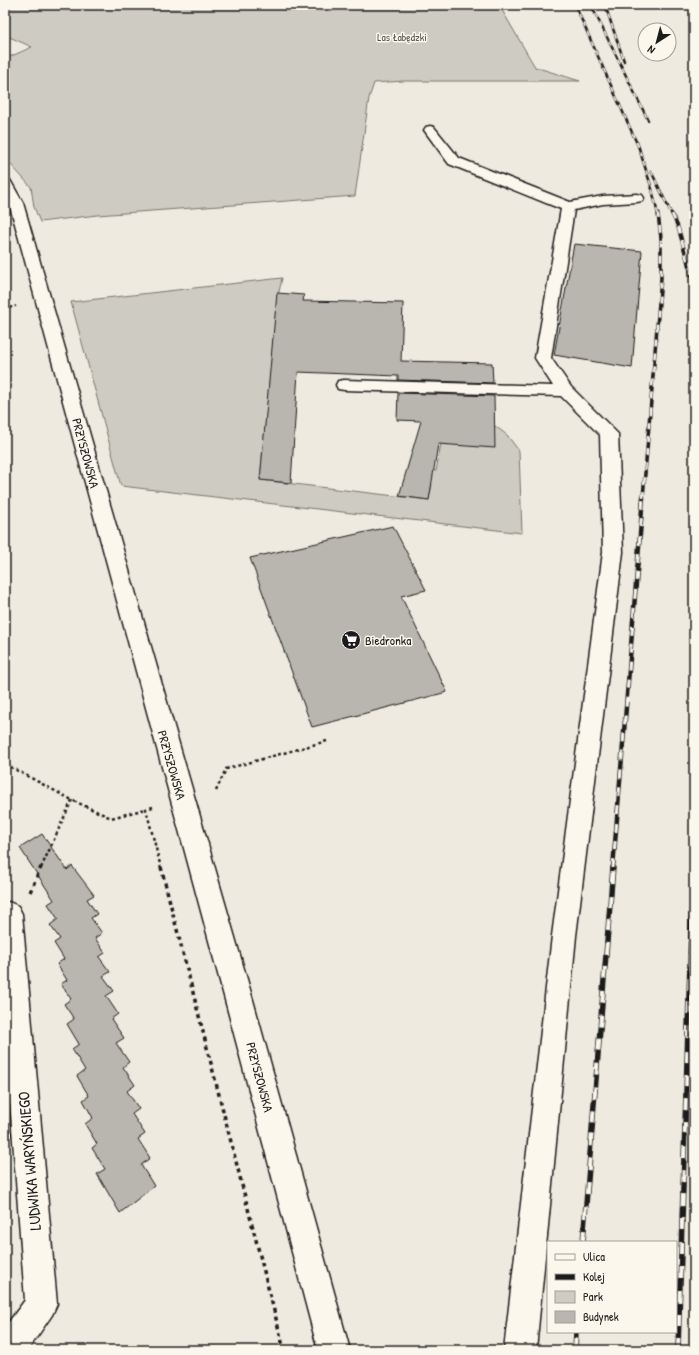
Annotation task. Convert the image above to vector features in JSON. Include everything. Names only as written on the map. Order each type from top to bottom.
[{"type":"street","name":"PRZYSZOWSKA","points":[[5,183],[16,203],[22,224],[239,1000],[334,1350]]},
{"type":"street","name":"LUDWIKA WARYŃSKIEGO","points":[[8,1350],[41,1304],[9,914]]},
{"type":"lane","points":[[430,130],[454,161],[551,198],[568,207],[603,200],[637,198]]},
{"type":"lane","points":[[520,1350],[564,936],[613,552],[609,434],[565,391],[543,358],[568,207]]},
{"type":"lane","points":[[344,385],[565,391]]},
{"type":"path","points":[[5,309],[20,305]]},
{"type":"path","points":[[216,791],[226,769],[327,741]]},
{"type":"path","points":[[5,764],[72,800],[111,818],[155,806]]},
{"type":"path","points":[[146,809],[284,1350]]},
{"type":"green space","name":"Las Łabędzki","points":[[5,5],[499,5],[535,67],[580,81],[403,81],[374,83],[369,98],[355,196],[97,215],[40,222],[34,207],[31,187],[5,158],[5,59],[32,47],[5,35]]},
{"type":"green space","points":[[282,278],[277,301],[260,480],[429,500],[432,484],[405,479],[408,467],[436,471],[445,422],[491,423],[507,435],[519,451],[522,533],[121,486],[71,302]]},
{"type":"building","points":[[574,244],[642,251],[632,368],[554,355]]},
{"type":"building","points":[[277,293],[304,295],[303,301],[403,303],[401,361],[492,363],[493,383],[398,380],[398,376],[298,372],[291,483],[260,480]]},
{"type":"building","points":[[398,393],[494,396],[495,448],[438,444],[429,500],[399,496],[421,421],[397,420]]},
{"type":"building","name":"Biedronka","points":[[393,526],[426,590],[401,596],[447,692],[312,727],[250,558]]},
{"type":"building","points":[[42,834],[67,870],[72,866],[94,895],[87,899],[97,914],[91,918],[102,933],[95,938],[105,953],[99,957],[110,972],[103,976],[114,991],[106,996],[118,1014],[111,1019],[124,1038],[116,1043],[129,1062],[123,1067],[135,1085],[127,1091],[139,1109],[132,1114],[145,1134],[138,1139],[150,1158],[141,1165],[154,1186],[120,1213],[97,1174],[105,1169],[92,1148],[97,1144],[85,1124],[93,1118],[83,1100],[89,1096],[77,1076],[85,1070],[72,1049],[79,1044],[67,1024],[74,1019],[64,1004],[71,999],[61,984],[67,980],[57,964],[64,959],[54,943],[60,939],[50,925],[58,919],[48,904],[54,900],[20,848]]},
{"type":"railway","points":[[575,5],[639,147]]},
{"type":"railway","points":[[591,5],[648,120]]},
{"type":"railway","points":[[605,5],[624,61]]},
{"type":"railway","points":[[637,142],[639,147]]},
{"type":"railway","points":[[639,147],[652,189],[658,215]]},
{"type":"railway","points":[[651,171],[672,215]]},
{"type":"railway","points":[[643,498],[661,278],[661,238],[658,214]]},
{"type":"railway","points":[[672,214],[678,227],[694,285]]},
{"type":"railway","points":[[613,868],[643,497]]},
{"type":"railway","points":[[693,868],[694,846]]},
{"type":"railway","points":[[583,1241],[613,867]]},
{"type":"railway","points":[[678,1350],[693,867]]},
{"type":"railway","points":[[575,1350],[576,1333]]},
{"type":"place","name":"Biedronka","points":[[351,640]]}]
